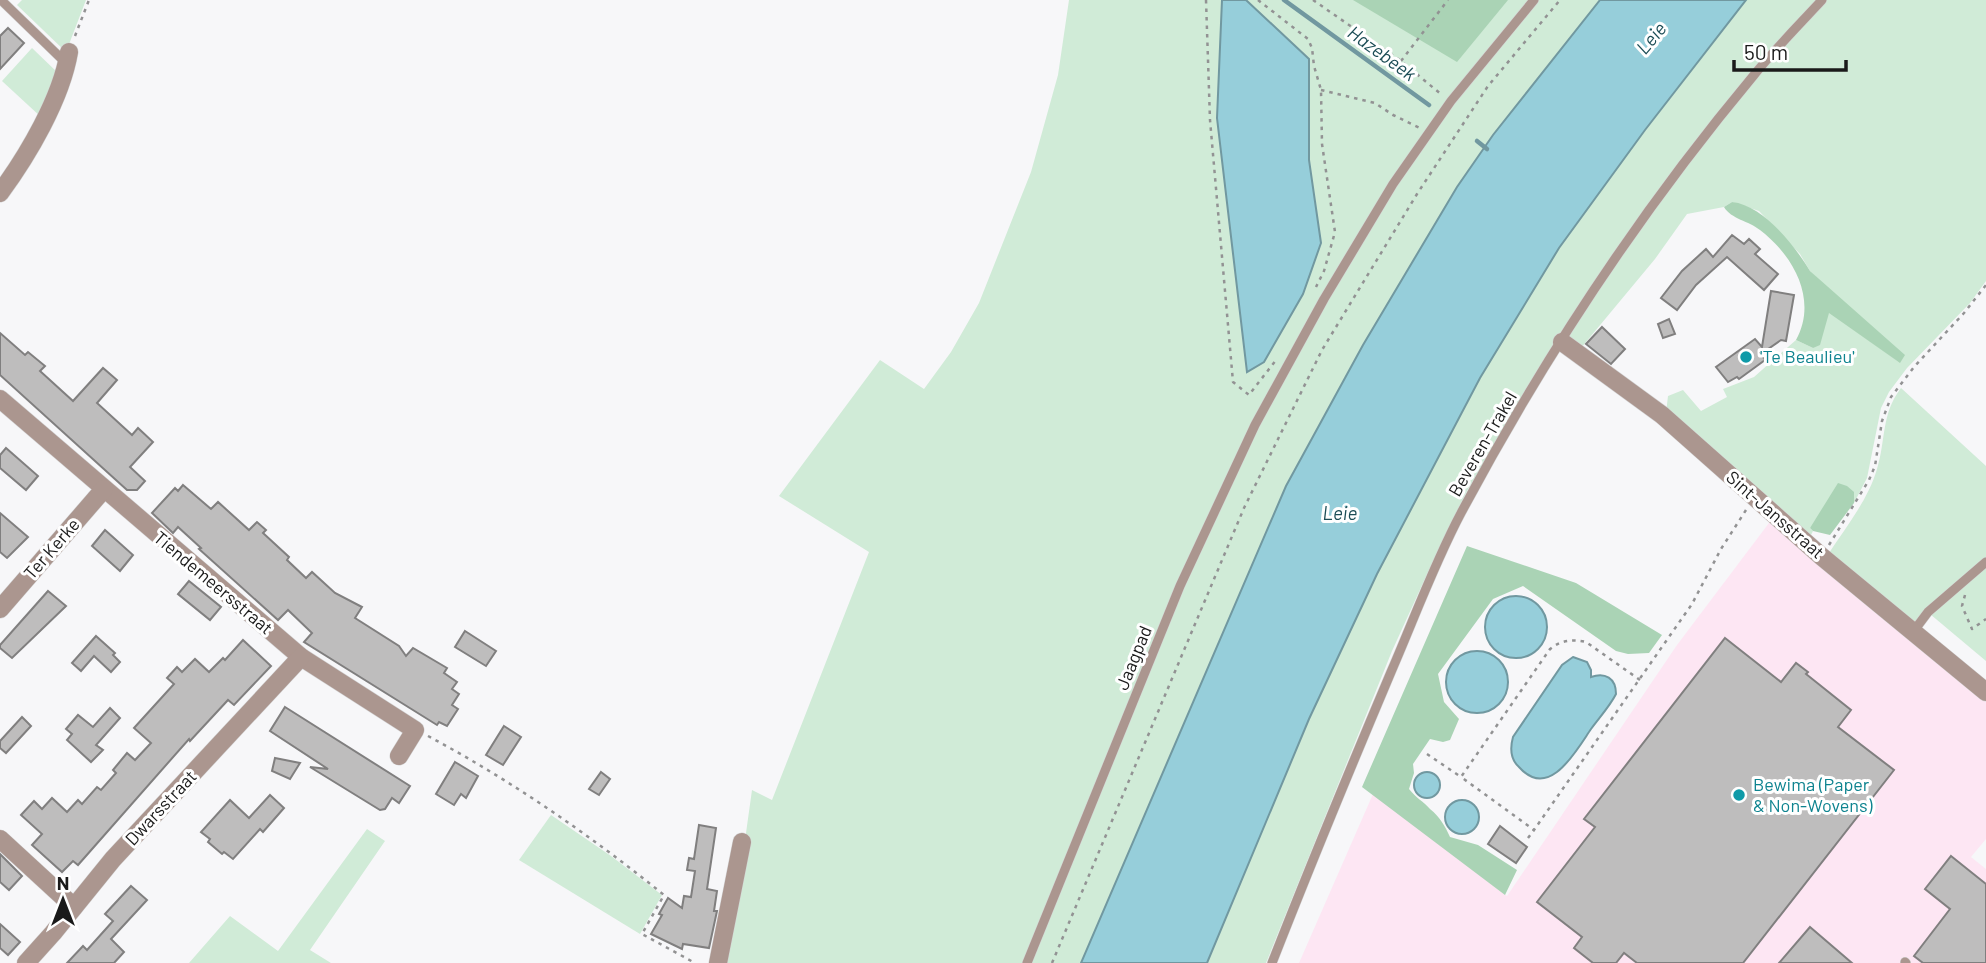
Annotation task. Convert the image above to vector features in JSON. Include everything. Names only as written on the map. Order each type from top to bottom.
[{"type":"street","points":[[0,193],[48,113],[68,58]]},
{"type":"street","name":"Sint-Jansstraat","points":[[1562,342],[1662,415],[1821,556],[1986,692]]},
{"type":"street","name":"Tiendemeersstraat","points":[[0,399],[301,657],[415,730]]},
{"type":"street","name":"Ter Kerke","points":[[0,609],[104,489]]},
{"type":"street","name":"Dwarsstraat","points":[[26,963],[113,859],[301,657]]},
{"type":"street","points":[[399,756],[415,730]]},
{"type":"street","points":[[0,839],[74,907]]},
{"type":"street","points":[[718,963],[742,842]]},
{"type":"lane","points":[[1,0],[68,58]]},
{"type":"lane","name":"Jaagpad","points":[[1027,963],[1180,586],[1238,459],[1283,371],[1380,205],[1451,101],[1534,0]]},
{"type":"lane","name":"Beveren-Trakel","points":[[1272,963],[1329,819],[1437,565],[1473,492],[1597,286],[1675,177],[1754,74],[1822,0]]},
{"type":"lane","points":[[1913,632],[1928,612],[1986,562]]},
{"type":"path","points":[[68,58],[89,0]]},
{"type":"path","points":[[1206,0],[1210,120],[1233,382],[1249,395],[1279,355]]},
{"type":"path","points":[[1258,0],[1309,40],[1321,90],[1322,144],[1335,232],[1324,271],[1311,296]]},
{"type":"path","points":[[1313,0],[1401,61],[1451,101]]},
{"type":"path","points":[[1401,61],[1448,0]]},
{"type":"path","points":[[1052,963],[1244,508],[1322,350],[1417,194],[1488,86],[1560,0]]},
{"type":"path","points":[[1321,90],[1375,103],[1429,133]]},
{"type":"path","points":[[1821,556],[1869,480],[1875,466],[1882,421],[1891,397],[1986,285]]},
{"type":"path","points":[[1528,838],[1692,604],[1721,549],[1755,497]]},
{"type":"path","points":[[1965,594],[1962,606],[1972,629],[1986,619]]},
{"type":"path","points":[[1461,777],[1550,649],[1560,642],[1586,642],[1640,680]]},
{"type":"path","points":[[415,730],[470,759],[556,814],[664,895],[642,934],[695,963]]},
{"type":"path","points":[[1427,754],[1534,830]]},
{"type":"shaded area","points":[[1772,519],[1986,702],[1986,839],[1971,857],[1986,869],[1986,963],[1299,963],[1373,794],[1507,896],[1677,645]]},
{"type":"green space","points":[[22,0],[86,0],[66,52],[17,5]]},
{"type":"green space","points":[[1069,0],[1601,0],[1486,145],[1457,187],[1363,345],[1286,486],[1081,963],[726,963],[744,865],[752,790],[772,800],[869,552],[779,496],[880,360],[924,389],[951,352],[979,303],[1031,172],[1058,75]]},
{"type":"green space","points":[[1353,0],[1508,0],[1457,62]]},
{"type":"green space","points":[[1746,0],[1986,0],[1986,281],[1970,303],[1907,368],[1889,392],[1881,408],[1867,478],[1854,503],[1854,492],[1810,528],[1813,531],[1811,535],[1666,413],[1668,396],[1683,390],[1701,411],[1727,397],[1723,389],[1754,377],[1796,340],[1813,348],[1829,312],[1899,362],[1810,271],[1800,254],[1759,211],[1732,202],[1724,207],[1687,214],[1655,259],[1581,348],[1556,340],[1467,491],[1392,651],[1266,963],[1207,963],[1309,719],[1377,574],[1480,378],[1559,248],[1645,130]]},
{"type":"green space","points":[[32,48],[59,74],[41,117],[2,81]]},
{"type":"green space","points":[[1732,202],[1755,211],[1777,228],[1810,271],[1905,355],[1900,363],[1829,313],[1820,345],[1813,348],[1796,340],[1804,310],[1799,280],[1783,253],[1772,241],[1756,227],[1727,211],[1724,207]]},
{"type":"green space","points":[[1901,388],[1986,466],[1986,559],[1915,625],[1829,553],[1868,492],[1880,458],[1887,417]]},
{"type":"green space","points":[[1838,483],[1854,492],[1854,503],[1830,535],[1813,531],[1810,528]]},
{"type":"green space","points":[[1467,546],[1576,583],[1662,635],[1649,653],[1628,654],[1616,651],[1523,586],[1493,599],[1438,674],[1444,702],[1459,719],[1450,740],[1443,742],[1430,739],[1413,764],[1414,773],[1409,789],[1437,815],[1450,837],[1478,845],[1517,870],[1505,895],[1362,787]]},
{"type":"green space","points":[[1986,568],[1986,661],[1930,614]]},
{"type":"green space","points":[[551,815],[662,895],[640,934],[519,860]]},
{"type":"green space","points":[[367,829],[385,841],[310,950],[331,963],[189,963],[230,916],[278,951]]},
{"type":"water","points":[[1222,0],[1246,0],[1309,59],[1309,160],[1321,243],[1303,294],[1264,362],[1247,372],[1217,118]]},
{"type":"water","name":"Leie","points":[[1600,0],[1746,0],[1645,130],[1559,248],[1480,378],[1377,574],[1309,719],[1207,963],[1081,963],[1286,486],[1363,345],[1457,187],[1493,135]]},
{"type":"water","points":[[1516,596],[1538,605],[1547,627],[1538,649],[1516,658],[1494,649],[1485,627],[1494,605]]},
{"type":"water","points":[[1477,651],[1499,660],[1508,682],[1499,704],[1477,713],[1455,704],[1446,682],[1455,660]]},
{"type":"water","points":[[1573,657],[1587,662],[1591,677],[1601,675],[1612,680],[1616,694],[1561,769],[1551,776],[1530,776],[1512,757],[1513,737],[1562,665]]},
{"type":"water","points":[[1427,772],[1436,776],[1440,785],[1436,794],[1427,798],[1418,794],[1414,785],[1418,776]]},
{"type":"water","points":[[1462,800],[1474,805],[1479,817],[1474,829],[1462,834],[1450,829],[1445,817],[1450,805]]},
{"type":"building","points":[[8,28],[24,43],[0,69],[0,36]]},
{"type":"building","points":[[1732,235],[1744,244],[1749,239],[1760,249],[1755,254],[1778,274],[1764,290],[1727,257],[1696,285],[1677,310],[1661,298],[1682,271],[1706,249],[1713,257]]},
{"type":"building","points":[[1771,291],[1794,295],[1786,341],[1781,340],[1761,354],[1765,360],[1739,379],[1737,377],[1728,382],[1716,367],[1755,339],[1762,347]]},
{"type":"building","points":[[1669,319],[1675,334],[1663,338],[1658,324]]},
{"type":"building","points":[[1602,327],[1625,349],[1611,364],[1586,344]]},
{"type":"building","points":[[0,333],[25,355],[28,352],[45,366],[40,371],[73,401],[103,368],[117,380],[97,403],[132,435],[138,428],[153,442],[130,467],[145,481],[137,490],[127,490],[0,375]]},
{"type":"building","points":[[6,448],[38,476],[26,490],[0,468],[0,455]]},
{"type":"building","points":[[183,485],[211,509],[218,502],[249,530],[257,522],[266,530],[263,533],[289,557],[287,560],[306,578],[312,572],[335,593],[362,607],[355,618],[399,646],[406,656],[413,648],[447,668],[444,673],[457,682],[452,689],[459,694],[452,705],[458,709],[447,726],[439,722],[437,725],[304,642],[312,633],[288,610],[278,620],[178,527],[173,533],[152,513],[175,488],[178,491]]},
{"type":"building","points":[[0,513],[28,537],[7,558],[0,552]]},
{"type":"building","points":[[105,530],[133,555],[120,571],[92,546]]},
{"type":"building","points":[[189,581],[221,607],[210,620],[178,594]]},
{"type":"building","points":[[48,591],[66,606],[12,658],[0,645]]},
{"type":"building","points":[[465,631],[496,651],[486,666],[455,647]]},
{"type":"building","points":[[96,636],[115,653],[113,655],[120,662],[111,672],[94,656],[81,671],[72,663]]},
{"type":"building","name":"Bewima (Paper & Non-Wovens)","points":[[1725,638],[1781,682],[1796,663],[1808,672],[1806,674],[1851,710],[1838,727],[1894,770],[1743,963],[1637,963],[1624,953],[1616,963],[1593,963],[1574,948],[1582,937],[1537,902],[1595,827],[1584,819]]},
{"type":"building","points":[[243,640],[271,666],[234,705],[228,700],[190,741],[189,739],[78,865],[73,861],[62,872],[32,845],[42,834],[21,815],[34,801],[42,809],[52,798],[67,812],[78,800],[82,804],[97,787],[101,790],[116,773],[113,770],[127,753],[135,760],[151,743],[134,728],[174,684],[167,678],[177,667],[182,672],[195,659],[209,672],[223,658],[225,660]]},
{"type":"building","points":[[285,707],[410,786],[399,803],[392,798],[385,809],[380,810],[310,767],[328,769],[270,731]]},
{"type":"building","points":[[110,708],[120,718],[96,745],[103,750],[91,762],[67,740],[72,734],[66,729],[78,715],[93,727]]},
{"type":"building","points":[[22,717],[31,726],[6,753],[0,748],[0,741]]},
{"type":"building","points":[[504,726],[521,737],[503,765],[486,755]]},
{"type":"building","points":[[275,758],[300,763],[290,779],[272,771]]},
{"type":"building","points":[[455,762],[478,776],[466,798],[461,794],[454,805],[436,794]]},
{"type":"building","points":[[601,772],[610,779],[599,795],[589,789]]},
{"type":"building","points":[[270,795],[284,808],[263,832],[260,829],[233,859],[224,852],[222,854],[201,832],[230,800],[249,818]]},
{"type":"building","points":[[699,825],[716,828],[707,889],[717,891],[714,911],[717,911],[709,948],[683,944],[682,949],[651,934],[668,898],[682,908],[684,896],[691,897],[695,871],[687,870],[689,858],[694,859]]},
{"type":"building","points":[[1500,826],[1527,847],[1516,863],[1488,844]]},
{"type":"building","points":[[0,854],[22,876],[9,890],[0,882]]},
{"type":"building","points":[[1951,856],[1986,884],[1986,963],[1923,963],[1914,956],[1950,909],[1925,889]]},
{"type":"building","points":[[131,886],[147,900],[111,939],[124,952],[114,963],[67,963],[83,946],[87,950],[113,921],[105,914]]},
{"type":"building","points":[[0,924],[20,942],[8,955],[0,948]]},
{"type":"building","points":[[1810,927],[1852,963],[1779,963]]},
{"type":"waterway","name":"Hazebeek","points":[[1284,0],[1429,105]]},
{"type":"waterway","name":"Hazebeek","points":[[1477,141],[1487,149]]},
{"type":"place","name":"'Te Beaulieu'","points":[[1746,357]]},
{"type":"place","name":"Bewima (Paper & Non-Wovens)","points":[[1739,795]]}]
